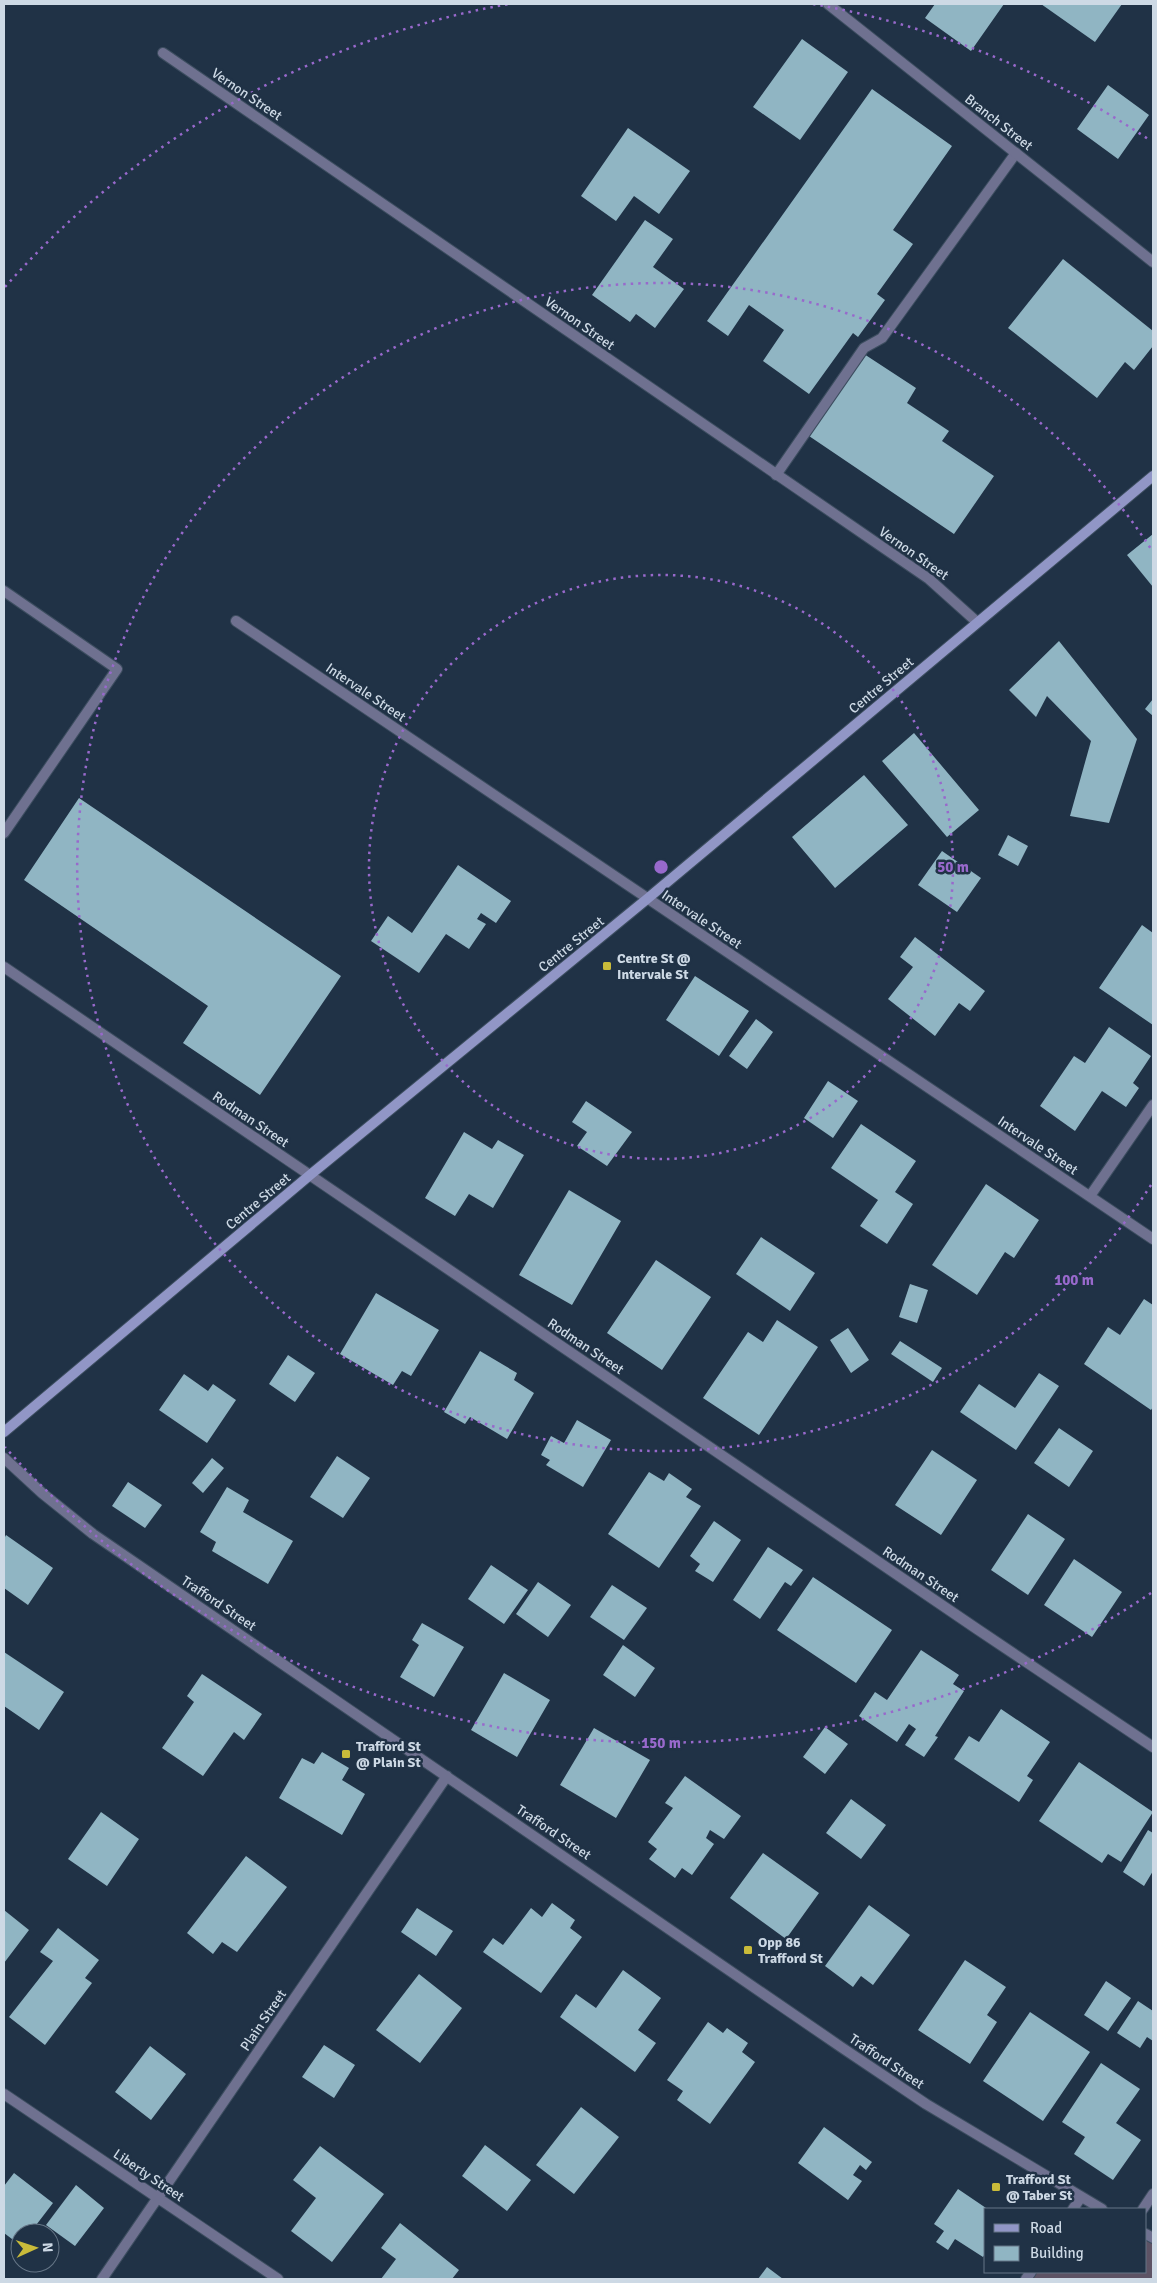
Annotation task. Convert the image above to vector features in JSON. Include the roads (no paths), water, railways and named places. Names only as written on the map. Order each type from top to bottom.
[{"type":"main road","name":"Centre Street","points":[[4,1432],[310,1176],[647,899],[1153,476]]},
{"type":"street","name":"Branch Street","points":[[828,4],[1153,262]]},
{"type":"street","name":"Vernon Street","points":[[163,53],[929,579],[977,622]]},
{"type":"street","points":[[776,474],[864,348],[882,338],[1016,153]]},
{"type":"street","points":[[4,591],[117,669],[4,832]]},
{"type":"street","name":"Intervale Street","points":[[236,621],[1153,1239]]},
{"type":"street","name":"Rodman Street","points":[[4,968],[1153,1747]]},
{"type":"street","points":[[1090,1196],[1153,1105]]},
{"type":"street","name":"Trafford Street","points":[[4,1458],[49,1499],[93,1534],[926,2104],[1100,2208]]},
{"type":"street","name":"Plain Street","points":[[102,2279],[447,1776]]},
{"type":"street","name":"Liberty Street","points":[[4,2094],[278,2279]]},
{"type":"street","points":[[1144,2208],[1153,2194]]},
{"type":"street","points":[[1074,2208],[1080,2197]]},
{"type":"place","name":"Centre St @ Intervale St","points":[[607,966]]},
{"type":"place","name":"Trafford St @ Plain St","points":[[346,1754]]},
{"type":"place","name":"Opp 86 Trafford St","points":[[748,1950]]},
{"type":"place","name":"Trafford St @ Taber St","points":[[996,2187]]}]
